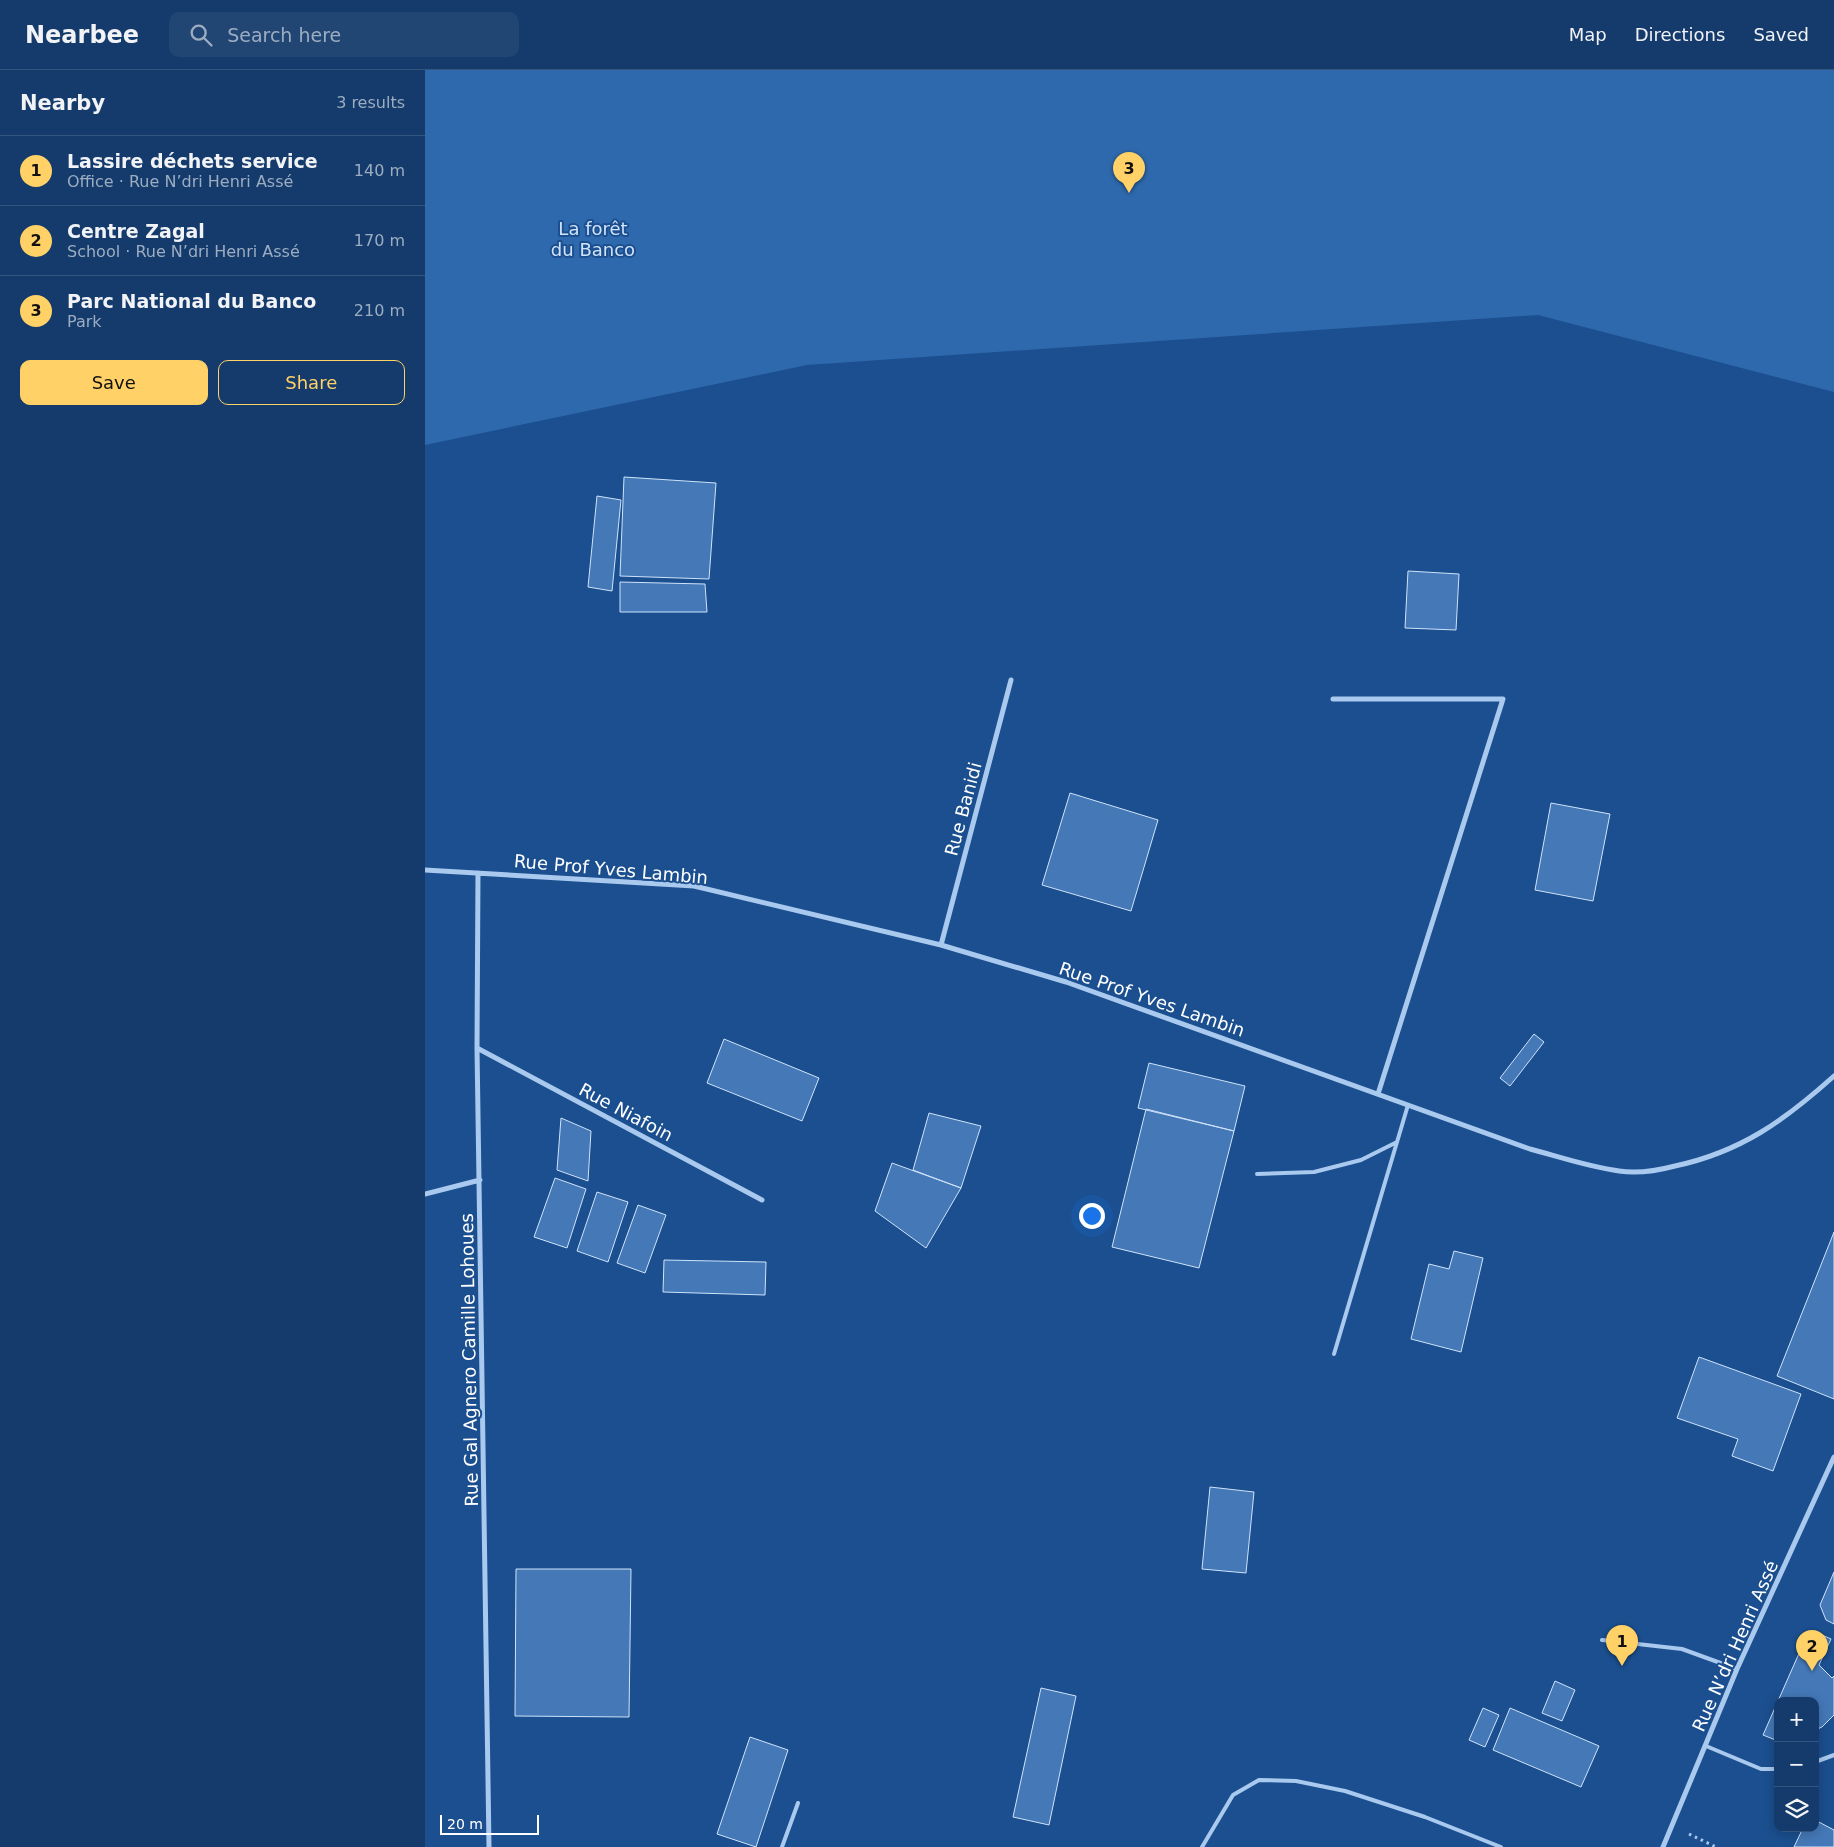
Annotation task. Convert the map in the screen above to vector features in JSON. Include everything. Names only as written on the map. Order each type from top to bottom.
[{"type":"street","name":"Rue Banidi","points":[[941,945],[1011,680]]},
{"type":"street","points":[[1333,699],[1503,699],[1379,1094]]},
{"type":"street","name":"Rue Prof Yves Lambin","points":[[425,870],[694,886],[941,945],[1066,982],[1531,1149],[1588,1166],[1620,1171],[1650,1172],[1691,1163],[1727,1151],[1768,1129],[1802,1105],[1834,1076]]},
{"type":"street","name":"Rue Gal Agnero Camille Lohoues","points":[[479,873],[477,1048],[489,1847]]},
{"type":"street","name":"Rue Niafoin","points":[[477,1048],[762,1200]]},
{"type":"street","points":[[425,1194],[480,1180]]},
{"type":"street","name":"Rue N’dri Henri Assé","points":[[1663,1847],[1737,1669],[1834,1457]]},
{"type":"lane","points":[[1334,1354],[1408,1105]]},
{"type":"lane","points":[[1257,1174],[1314,1172],[1361,1160],[1397,1142]]},
{"type":"lane","points":[[1602,1640],[1682,1649],[1737,1669]]},
{"type":"lane","points":[[1706,1746],[1761,1769],[1774,1769]]},
{"type":"lane","points":[[1819,1761],[1834,1755]]},
{"type":"lane","points":[[1202,1847],[1233,1795],[1259,1780],[1296,1781],[1345,1791],[1425,1817],[1501,1847]]},
{"type":"lane","points":[[782,1847],[798,1803]]},
{"type":"path","points":[[1673,1826],[1716,1847]]},
{"type":"green space","name":"La forêt du Banco","points":[[425,70],[1834,70],[1834,392],[1538,315],[807,365],[425,445]]},
{"type":"building","points":[[624,477],[716,483],[709,579],[620,576]]},
{"type":"building","points":[[597,496],[621,500],[612,591],[588,587]]},
{"type":"building","points":[[1408,571],[1459,574],[1456,630],[1405,628]]},
{"type":"building","points":[[620,582],[705,584],[707,612],[620,612]]},
{"type":"building","points":[[1070,793],[1158,820],[1131,911],[1042,885]]},
{"type":"building","points":[[1551,803],[1610,814],[1593,901],[1535,890]]},
{"type":"building","points":[[1534,1034],[1544,1042],[1510,1086],[1500,1078]]},
{"type":"building","points":[[724,1039],[819,1078],[802,1121],[707,1083]]},
{"type":"building","points":[[1149,1063],[1245,1086],[1234,1131],[1138,1108]]},
{"type":"building","points":[[1146,1109],[1234,1131],[1199,1268],[1112,1247]]},
{"type":"building","points":[[929,1113],[981,1126],[961,1188],[913,1170]]},
{"type":"building","points":[[561,1118],[591,1131],[588,1181],[557,1170]]},
{"type":"building","points":[[892,1163],[961,1188],[926,1248],[875,1211]]},
{"type":"building","points":[[555,1178],[586,1189],[567,1248],[534,1237]]},
{"type":"building","points":[[597,1192],[628,1202],[608,1262],[577,1251]]},
{"type":"building","points":[[638,1205],[666,1215],[645,1273],[617,1263]]},
{"type":"building","points":[[1834,1232],[1834,1399],[1777,1376]]},
{"type":"building","points":[[1454,1251],[1483,1258],[1461,1352],[1411,1339],[1429,1264],[1449,1269]]},
{"type":"building","points":[[664,1260],[766,1262],[765,1295],[663,1292]]},
{"type":"building","points":[[1699,1357],[1801,1394],[1773,1471],[1732,1456],[1738,1439],[1677,1418]]},
{"type":"building","points":[[1210,1487],[1254,1492],[1246,1573],[1202,1569]]},
{"type":"building","points":[[516,1569],[631,1569],[629,1717],[515,1716]]},
{"type":"building","points":[[1834,1572],[1834,1624],[1826,1620],[1820,1605]]},
{"type":"building","points":[[1820,1634],[1831,1639],[1819,1665],[1832,1678],[1834,1676],[1834,1715],[1819,1728],[1819,1697],[1780,1697],[1804,1642]]},
{"type":"building","points":[[1555,1681],[1575,1690],[1562,1721],[1542,1713]]},
{"type":"building","points":[[1041,1688],[1076,1696],[1049,1825],[1013,1817]]},
{"type":"building","points":[[1483,1708],[1499,1715],[1485,1747],[1469,1740]]},
{"type":"building","points":[[1510,1708],[1599,1746],[1581,1787],[1493,1750]]},
{"type":"building","points":[[1774,1710],[1774,1739],[1763,1735]]},
{"type":"building","points":[[750,1737],[788,1750],[756,1847],[717,1834]]},
{"type":"building","points":[[1819,1822],[1834,1830],[1834,1847],[1794,1847],[1801,1832],[1819,1832]]},
{"type":"place","name":"Parc National du Banco","points":[[1129,193]]},
{"type":"place","name":"Lassire déchets service","points":[[1622,1666]]},
{"type":"place","name":"Centre Zagal","points":[[1812,1671]]}]
